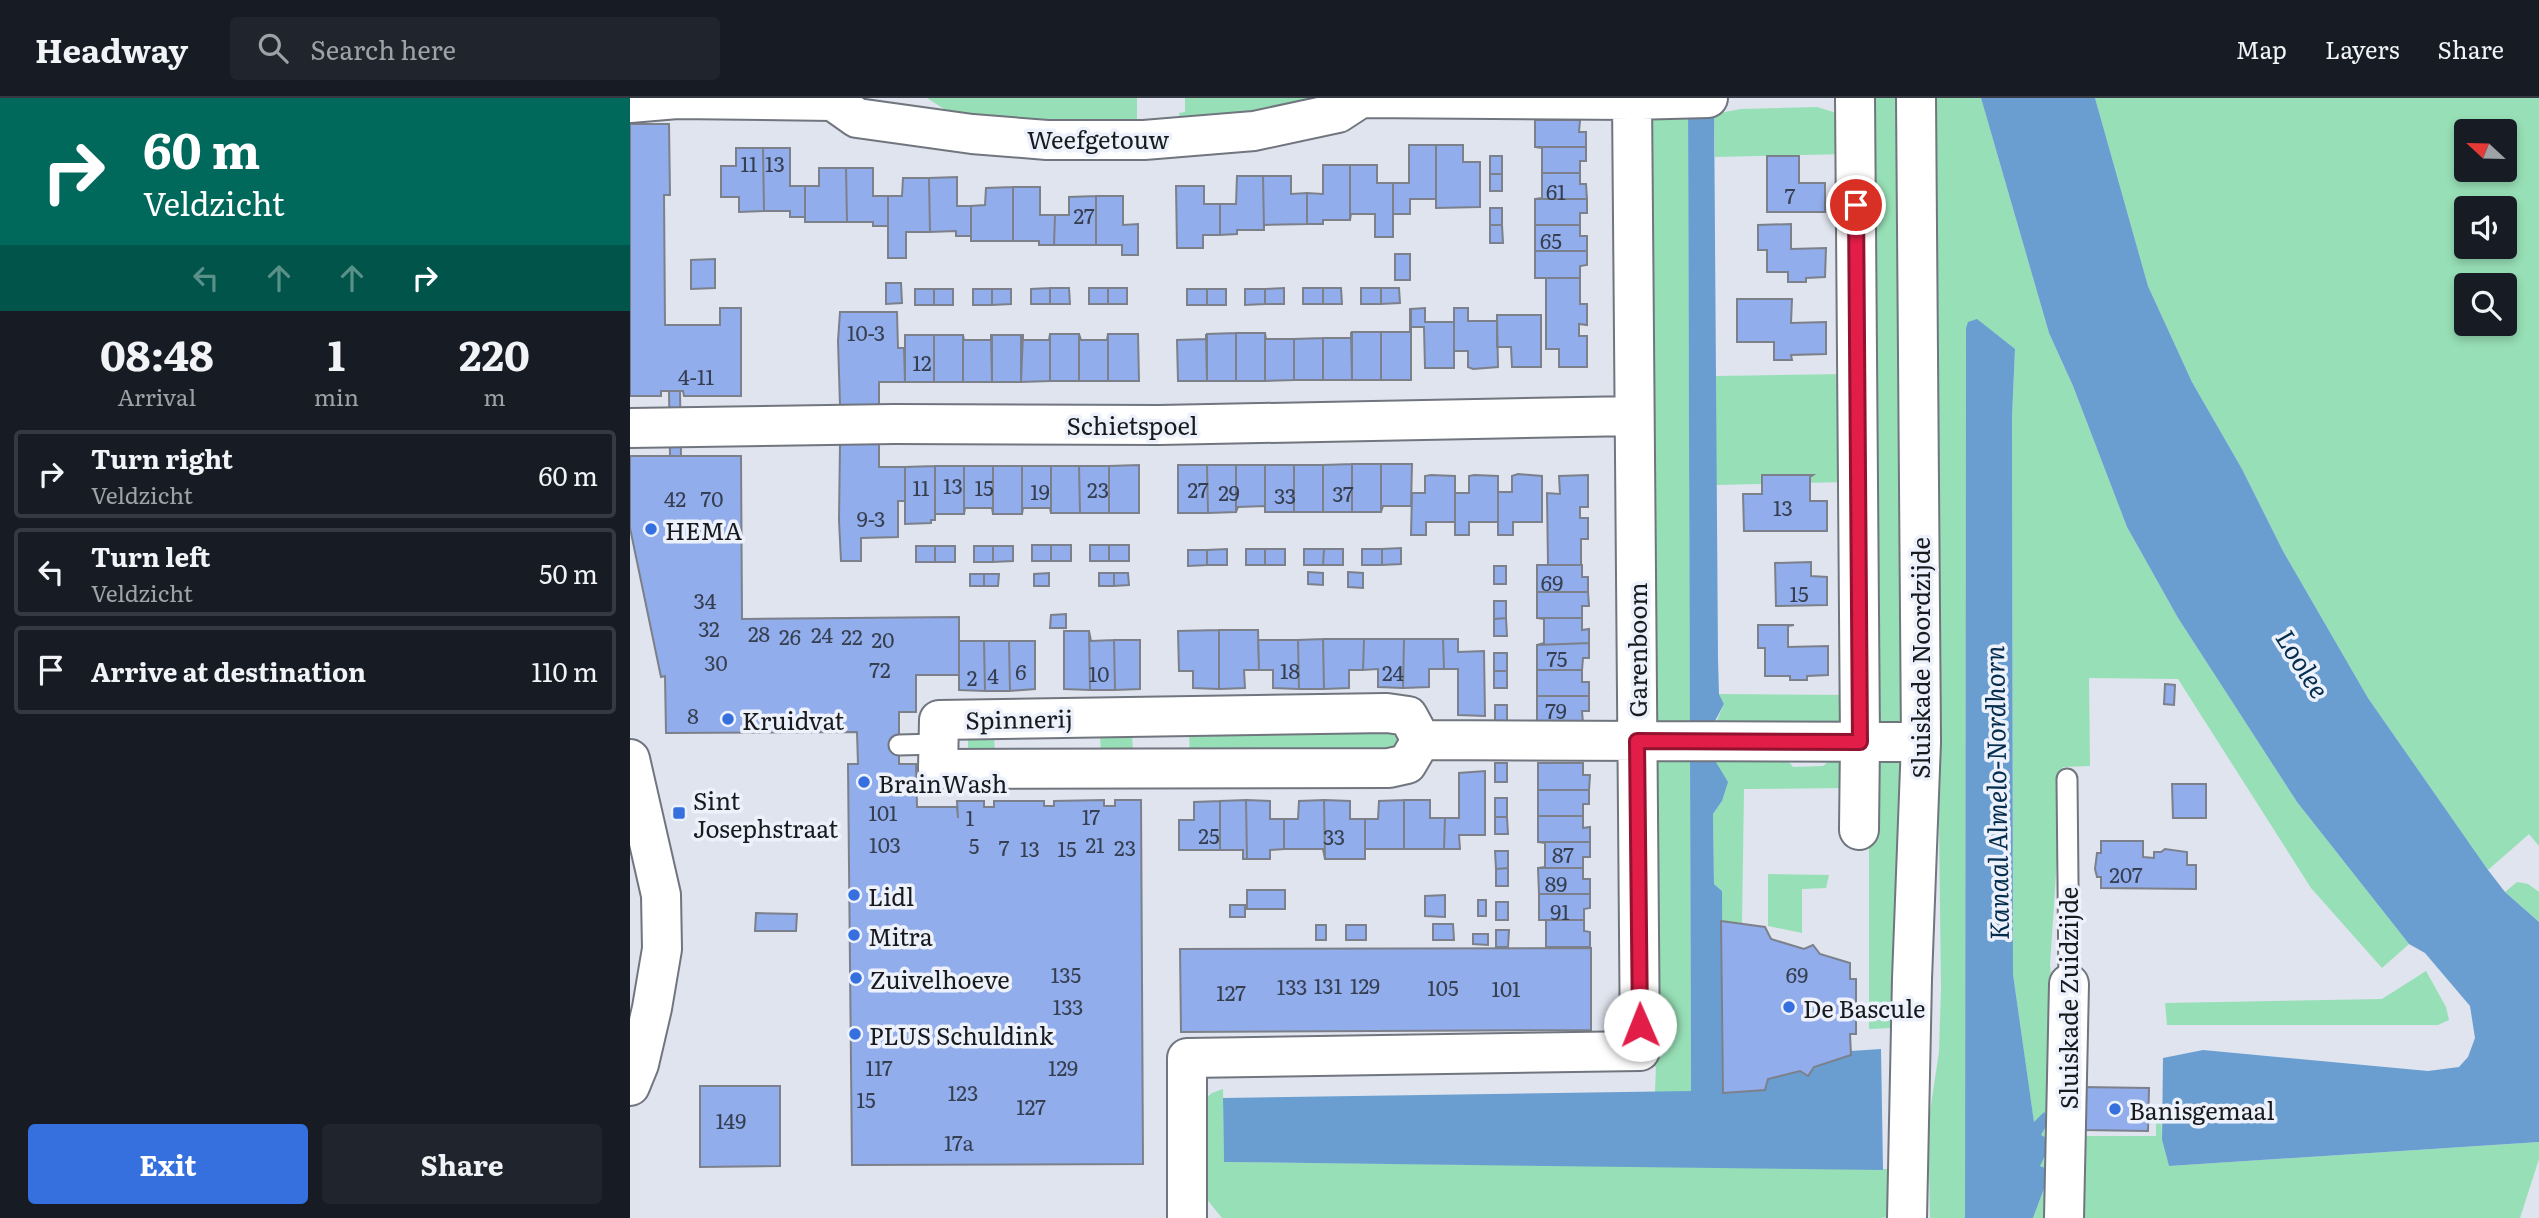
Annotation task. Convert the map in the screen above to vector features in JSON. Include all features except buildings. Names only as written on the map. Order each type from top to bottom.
[{"type":"street","name":"Weefgetouw","points":[[630,103],[677,99],[835,100],[858,118],[946,131],[1046,140],[1144,140],[1254,131],[1338,113],[1361,98],[1708,98]]},
{"type":"street","points":[[1855,98],[1859,830]]},
{"type":"street","name":"Sluiskade Noordzijde","points":[[1907,1218],[1921,742],[1916,98]]},
{"type":"street","name":"Garenboom","points":[[1186,1218],[1187,1058],[1640,1051],[1650,741],[1634,416],[1642,99]]},
{"type":"street","name":"Schietspoel","points":[[630,428],[894,424],[1159,425],[1634,416]]},
{"type":"street","name":"Spinnerij","points":[[1387,713],[1408,716],[1421,740],[1407,765],[1389,768],[938,769],[939,720],[1387,713]]},
{"type":"street","points":[[1421,740],[1921,742]]},
{"type":"street","points":[[630,759],[661,895],[662,922],[662,949],[633,1070]]},
{"type":"street","name":"Sluiskade Zuidzijde","points":[[2064,1218],[2069,984]]},
{"type":"lane","points":[[900,745],[938,744]]},
{"type":"lane","name":"Sluiskade Zuidzijde","points":[[2067,779],[2069,984]]},
{"type":"green space","points":[[927,98],[1137,98],[1137,129],[952,114]]},
{"type":"green space","points":[[1185,98],[1336,98],[1181,127],[1179,113],[1185,112]]},
{"type":"green space","points":[[1863,98],[1907,98],[1908,723],[1867,736]]},
{"type":"green space","points":[[1930,98],[1981,98],[2049,333],[2073,386],[2127,527],[2178,618],[2297,802],[2409,944],[2382,968],[2311,888],[2178,679],[2089,678],[2090,766],[2063,767],[2050,965],[2055,1011],[2054,1218],[2033,1218],[2051,1170],[2040,1166],[2044,1113],[2034,1123],[2013,974],[2012,417],[2015,349],[1966,328],[1965,1218],[1930,1218],[1928,1125],[1939,1052],[1941,988]]},
{"type":"green space","points":[[2095,98],[2539,98],[2539,846],[2529,834],[2488,870],[2368,698],[2283,551],[2242,469],[2192,382],[2148,286]]},
{"type":"green space","points":[[1817,107],[1840,114],[1848,154],[1715,157],[1714,114],[1741,109]]},
{"type":"green space","points":[[1688,109],[1690,729],[1651,724],[1650,116]]},
{"type":"green space","points":[[1847,374],[1846,482],[1716,485],[1716,376]]},
{"type":"green space","points":[[1719,694],[1851,695],[1842,726],[1715,725],[1724,704]]},
{"type":"green space","points":[[992,727],[1132,729],[1133,757],[1101,757],[1100,733],[994,732],[995,758],[978,757],[968,748],[968,738],[979,730]]},
{"type":"green space","points":[[1391,728],[1402,739],[1396,754],[1190,759],[1189,729]]},
{"type":"green space","points":[[1789,750],[1789,762],[1793,767],[1823,766],[1829,761],[1828,752],[1846,763],[1846,788],[1744,789],[1742,924],[1721,921],[1722,891],[1714,884],[1713,814],[1722,801],[1714,760]]},
{"type":"green space","points":[[1877,757],[1903,757],[1891,1028],[1869,1029],[1869,847],[1877,814]]},
{"type":"green space","points":[[1652,761],[1690,761],[1691,1092],[1655,1092],[1656,1067],[1651,1064]]},
{"type":"green space","points":[[1768,874],[1829,875],[1826,888],[1802,889],[1802,933],[1768,926]]},
{"type":"green space","points":[[2517,882],[2528,884],[2539,892],[2539,922],[2505,892]]},
{"type":"green space","points":[[2426,971],[2446,1007],[2449,1020],[2438,1025],[2167,1025],[2165,1003],[2382,999]]},
{"type":"green space","points":[[1223,1089],[1224,1162],[1891,1169],[1890,1210],[1887,1217],[1882,1218],[1222,1218],[1205,1197],[1205,1113],[1206,1098]]},
{"type":"green space","points":[[2156,1112],[2161,1112],[2162,1140],[2169,1166],[2539,1142],[2539,1159],[2520,1218],[2077,1218],[2082,1136],[2156,1136]]},
{"type":"water","points":[[1688,98],[1714,98],[1718,659],[1719,694],[1724,704],[1715,721],[1714,759],[1728,782],[1722,801],[1713,814],[1714,884],[1722,891],[1723,1092],[1765,1090],[1768,1079],[1800,1071],[1808,1075],[1814,1067],[1851,1055],[1851,1051],[1881,1049],[1883,1170],[1224,1162],[1223,1098],[1691,1091]]},
{"type":"water","name":"Loolee","points":[[1981,98],[2095,98],[2148,286],[2192,382],[2242,469],[2283,551],[2368,698],[2488,870],[2505,892],[2539,922],[2539,1142],[2169,1166],[2162,1140],[2163,1058],[2203,1050],[2428,1071],[2459,1067],[2468,1057],[2475,1038],[2470,1006],[2425,953],[2409,944],[2297,802],[2178,618],[2127,527],[2073,386],[2049,333]]},
{"type":"water","name":"Kanaal Almelo-Nordhorn","points":[[1977,319],[2015,349],[2012,417],[2013,974],[2034,1122],[2044,1112],[2050,1119],[2041,1135],[2052,1141],[2040,1166],[2051,1170],[2033,1218],[1965,1218],[1966,328],[1968,322]]},
{"type":"place","name":"HEMA","points":[[651,529]]},
{"type":"place","name":"Kruidvat","points":[[728,719]]},
{"type":"place","name":"BrainWash","points":[[864,782]]},
{"type":"place","name":"Sint Josephstraat","points":[[679,813]]},
{"type":"place","name":"Lidl","points":[[854,895]]},
{"type":"place","name":"Mitra","points":[[854,935]]},
{"type":"place","name":"Zuivelhoeve","points":[[856,978]]},
{"type":"place","name":"De Bascule","points":[[1789,1007]]},
{"type":"place","name":"PLUS Schuldink","points":[[855,1034]]},
{"type":"place","name":"Banisgemaal","points":[[2115,1109]]},
{"type":"route","points":[[1640,1025],[1637,741],[1860,742],[1856,205]]}]
